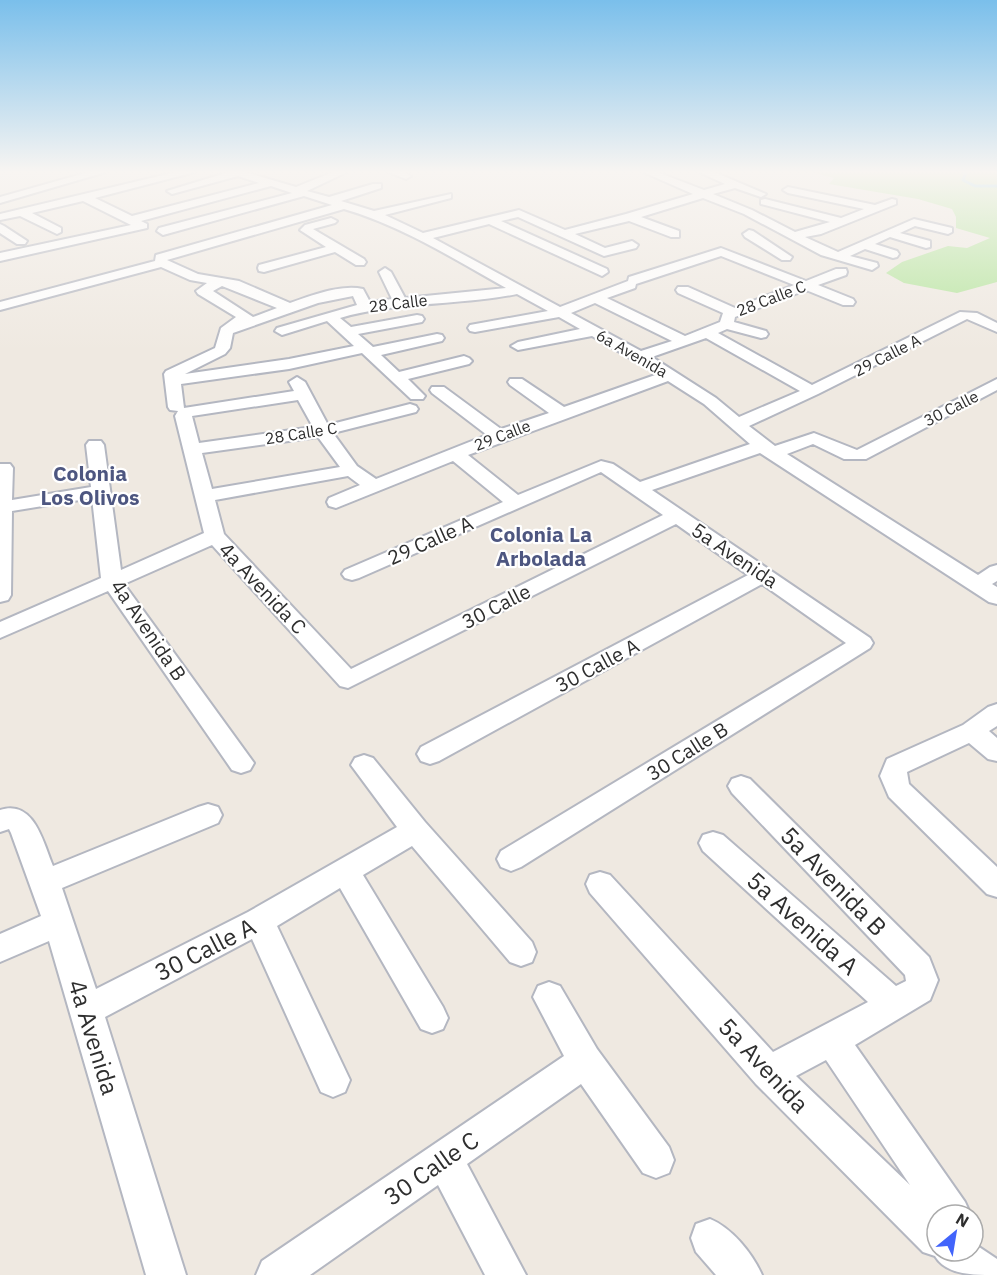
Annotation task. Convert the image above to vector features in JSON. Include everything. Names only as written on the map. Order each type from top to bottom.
[{"type":"street","points":[[6,232],[21,241]]},
{"type":"street","points":[[0,257],[107,232]]},
{"type":"street","points":[[165,232],[199,246]]},
{"type":"street","points":[[0,306],[161,261],[186,250],[245,232]]},
{"type":"street","points":[[307,232],[360,262]]},
{"type":"street","name":"6a Avenida","points":[[410,232],[671,375],[710,401],[768,450],[997,597]]},
{"type":"street","points":[[422,237],[444,232]]},
{"type":"street","points":[[515,232],[602,272]]},
{"type":"street","points":[[560,232],[604,252],[632,245]]},
{"type":"street","points":[[566,234],[575,232]]},
{"type":"street","points":[[668,232],[675,234]]},
{"type":"street","points":[[784,232],[839,256],[872,266]]},
{"type":"street","points":[[792,236],[813,232]]},
{"type":"street","points":[[839,256],[893,232]]},
{"type":"street","points":[[890,233],[926,244]]},
{"type":"street","points":[[749,234],[786,257],[758,267]]},
{"type":"street","points":[[863,244],[894,254]]},
{"type":"street","points":[[264,268],[337,248]]},
{"type":"street","points":[[186,250],[210,260]]},
{"type":"street","points":[[578,322],[479,332],[549,316],[632,283],[721,252],[848,302]]},
{"type":"street","points":[[161,261],[195,277],[234,284],[291,309]]},
{"type":"street","points":[[385,272],[400,302]]},
{"type":"street","name":"28 Calle C","points":[[640,356],[685,342],[804,285],[841,272]]},
{"type":"street","points":[[221,281],[203,290],[204,292],[246,317],[226,331],[223,348],[220,351],[172,374],[172,380],[289,364],[437,338]]},
{"type":"street","name":"28 Calle","points":[[282,331],[365,307],[400,302],[484,297],[517,290]]},
{"type":"street","points":[[683,290],[761,334]]},
{"type":"street","points":[[226,331],[328,296],[358,292],[365,307]]},
{"type":"street","points":[[596,298],[685,342]]},
{"type":"street","name":"29 Calle A","points":[[736,425],[812,391],[965,315],[997,328]]},
{"type":"street","points":[[331,317],[396,376],[464,361]]},
{"type":"street","points":[[348,332],[417,319]]},
{"type":"street","points":[[518,346],[594,331]]},
{"type":"street","points":[[706,332],[812,391]]},
{"type":"street","points":[[289,364],[323,431],[351,470],[373,486]]},
{"type":"street","name":"29 Calle","points":[[336,502],[499,436],[671,375]]},
{"type":"street","name":"28 Calle C","points":[[191,449],[323,431],[413,403],[396,376]]},
{"type":"street","name":"4a Avenida C","points":[[172,380],[215,536],[348,680]]},
{"type":"street","points":[[516,382],[561,413]]},
{"type":"street","name":"30 Calle","points":[[638,489],[814,438],[850,455],[860,455],[997,384]]},
{"type":"street","points":[[438,390],[499,436]]},
{"type":"street","points":[[180,411],[303,394]]},
{"type":"street","name":"4a Avenida B","points":[[95,445],[112,582],[241,763]]},
{"type":"street","points":[[456,454],[515,502]]},
{"type":"street","name":"29 Calle A","points":[[352,574],[595,467],[607,468]]},
{"type":"street","points":[[0,595],[4,468]]},
{"type":"street","name":"5a Avenida","points":[[607,468],[862,642]]},
{"type":"street","points":[[205,496],[351,470]]},
{"type":"street","points":[[3,507],[100,491]]},
{"type":"street","name":"30 Calle","points":[[348,680],[677,516]]},
{"type":"street","points":[[0,631],[215,536]]},
{"type":"street","points":[[978,585],[997,571]]},
{"type":"street","name":"30 Calle A","points":[[430,754],[764,576]]},
{"type":"street","name":"30 Calle B","points":[[511,859],[862,642]]},
{"type":"street","points":[[997,713],[972,731],[896,766],[893,776],[898,790],[997,885]]},
{"type":"street","points":[[972,731],[997,752]]},
{"type":"street","points":[[364,765],[415,830],[521,952]]},
{"type":"street","name":"5a Avenida B","points":[[741,786],[918,967],[922,980],[919,990],[893,1004]]},
{"type":"street","points":[[45,882],[208,815]]},
{"type":"street","name":"4a Avenida","points":[[0,821],[9,818],[16,820],[23,828],[45,882],[87,1010],[166,1275]]},
{"type":"street","name":"30 Calle A","points":[[87,1010],[259,921],[415,830]]},
{"type":"street","name":"5a Avenida A","points":[[713,843],[893,1004]]},
{"type":"street","points":[[345,871],[432,1018]]},
{"type":"street","name":"5a Avenida","points":[[600,884],[768,1072],[925,1226]]},
{"type":"street","points":[[259,921],[333,1080]]},
{"type":"street","points":[[0,948],[58,923]]},
{"type":"street","points":[[549,997],[585,1061],[656,1160]]},
{"type":"street","points":[[768,1072],[832,1040],[893,1004]]},
{"type":"street","points":[[832,1040],[944,1203]]},
{"type":"street","name":"30 Calle C","points":[[279,1274],[585,1061]]},
{"type":"street","points":[[444,1159],[506,1275]]},
{"type":"street","points":[[710,1238],[742,1275]]},
{"type":"street","points":[[967,1263],[991,1275]]},
{"type":"green space","points":[[968,232],[997,232],[997,282],[957,293],[904,283],[886,273],[902,262],[948,246],[967,248],[990,238]]},
{"type":"district","name":"Colonia Los Olivos","points":[[90,485]]},
{"type":"district","name":"Colonia La Arbolada","points":[[541,546]]}]
